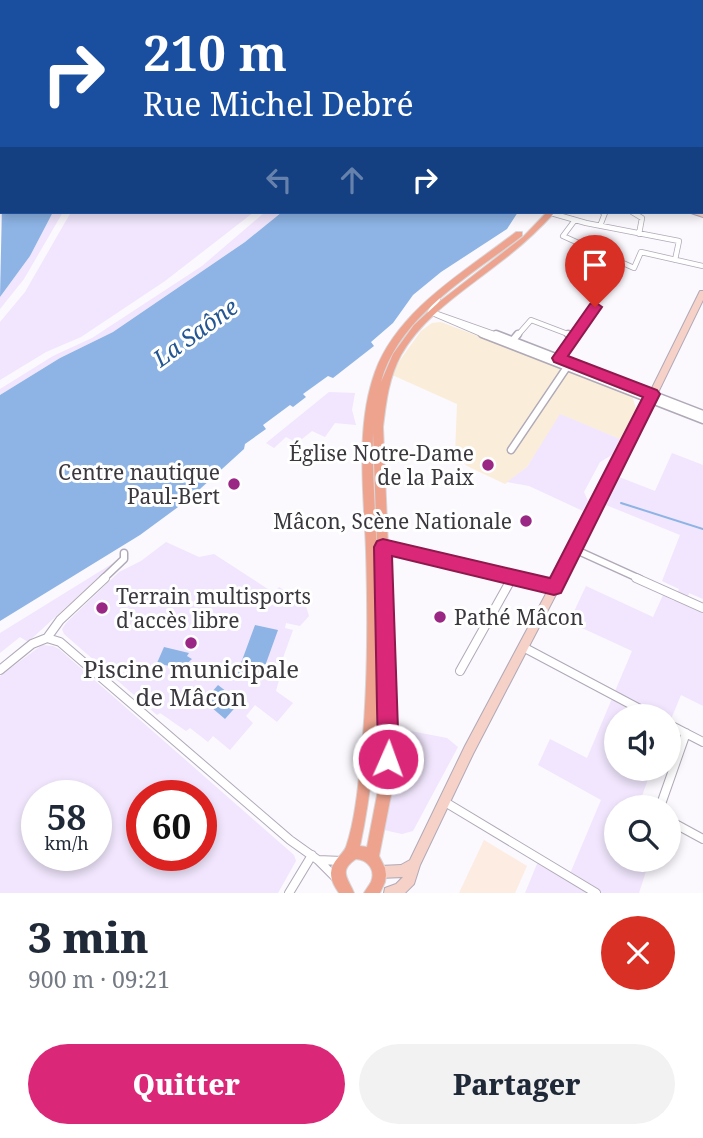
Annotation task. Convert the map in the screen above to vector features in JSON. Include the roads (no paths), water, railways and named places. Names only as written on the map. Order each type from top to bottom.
[{"type":"main road","points":[[344,890],[346,857],[358,828],[370,734],[371,399],[386,356],[425,311],[446,289],[533,223],[540,214]]},
{"type":"main road","points":[[372,857],[387,780],[390,738],[377,427],[384,380],[394,358],[425,311],[440,303],[532,232],[549,214]]},
{"type":"main road","points":[[346,857],[362,852],[372,857],[380,872],[376,892]]},
{"type":"street","points":[[557,214],[600,226],[678,241],[675,260]]},
{"type":"street","points":[[600,226],[605,214]]},
{"type":"street","points":[[635,214],[642,219],[639,234]]},
{"type":"street","points":[[576,220],[563,236],[634,268],[641,252],[703,266]]},
{"type":"street","points":[[393,893],[403,888],[411,879],[414,864],[703,293]]},
{"type":"street","points":[[440,303],[443,310],[452,317]]},
{"type":"street","points":[[559,358],[595,307]]},
{"type":"street","points":[[425,311],[452,317],[559,358],[703,420]]},
{"type":"street","points":[[425,311],[567,367],[703,414]]},
{"type":"street","points":[[415,326],[429,319],[441,318]]},
{"type":"street","points":[[513,340],[531,320],[574,336]]},
{"type":"street","points":[[511,450],[567,367]]},
{"type":"street","points":[[383,547],[554,587]]},
{"type":"street","points":[[574,549],[703,608]]},
{"type":"street","points":[[0,670],[32,644],[47,638],[60,620],[124,559],[124,552]]},
{"type":"street","points":[[460,671],[512,577]]},
{"type":"street","points":[[47,638],[60,642],[290,840],[312,855],[344,890]]},
{"type":"street","points":[[523,647],[630,704]]},
{"type":"street","points":[[681,730],[703,742]]},
{"type":"street","points":[[664,795],[686,733]]},
{"type":"street","points":[[445,802],[596,893]]},
{"type":"street","points":[[681,827],[703,839]]},
{"type":"street","points":[[312,855],[346,857]]},
{"type":"street","points":[[289,893],[312,855]]},
{"type":"street","points":[[380,872],[403,871],[414,864]]},
{"type":"water","points":[[2,214],[52,214],[30,256],[0,297]]},
{"type":"water","name":"La Saône","points":[[280,214],[517,214],[507,229],[441,272],[413,295],[393,323],[371,342],[374,346],[333,378],[328,376],[303,394],[306,397],[293,407],[290,405],[263,425],[266,429],[245,444],[244,449],[189,499],[140,535],[0,621],[0,395],[60,358],[113,332],[245,242]]},
{"type":"water","points":[[255,625],[278,630],[260,680],[237,674]]},
{"type":"water","points":[[164,647],[189,653],[187,656],[192,659],[181,669],[157,663]]},
{"type":"water","points":[[218,685],[240,702],[225,719],[204,701]]},
{"type":"waterway","points":[[621,503],[703,529]]},
{"type":"place","name":"Église Notre-Dame de la Paix","points":[[488,465]]},
{"type":"place","name":"Centre nautique Paul-Bert","points":[[234,484]]},
{"type":"place","name":"Mâcon, Scène Nationale","points":[[526,521]]},
{"type":"place","name":"Terrain multisports d'accès libre","points":[[102,608]]},
{"type":"place","name":"Pathé Mâcon","points":[[440,617]]},
{"type":"place","name":"Piscine municipale de Mâcon","points":[[191,643]]}]
